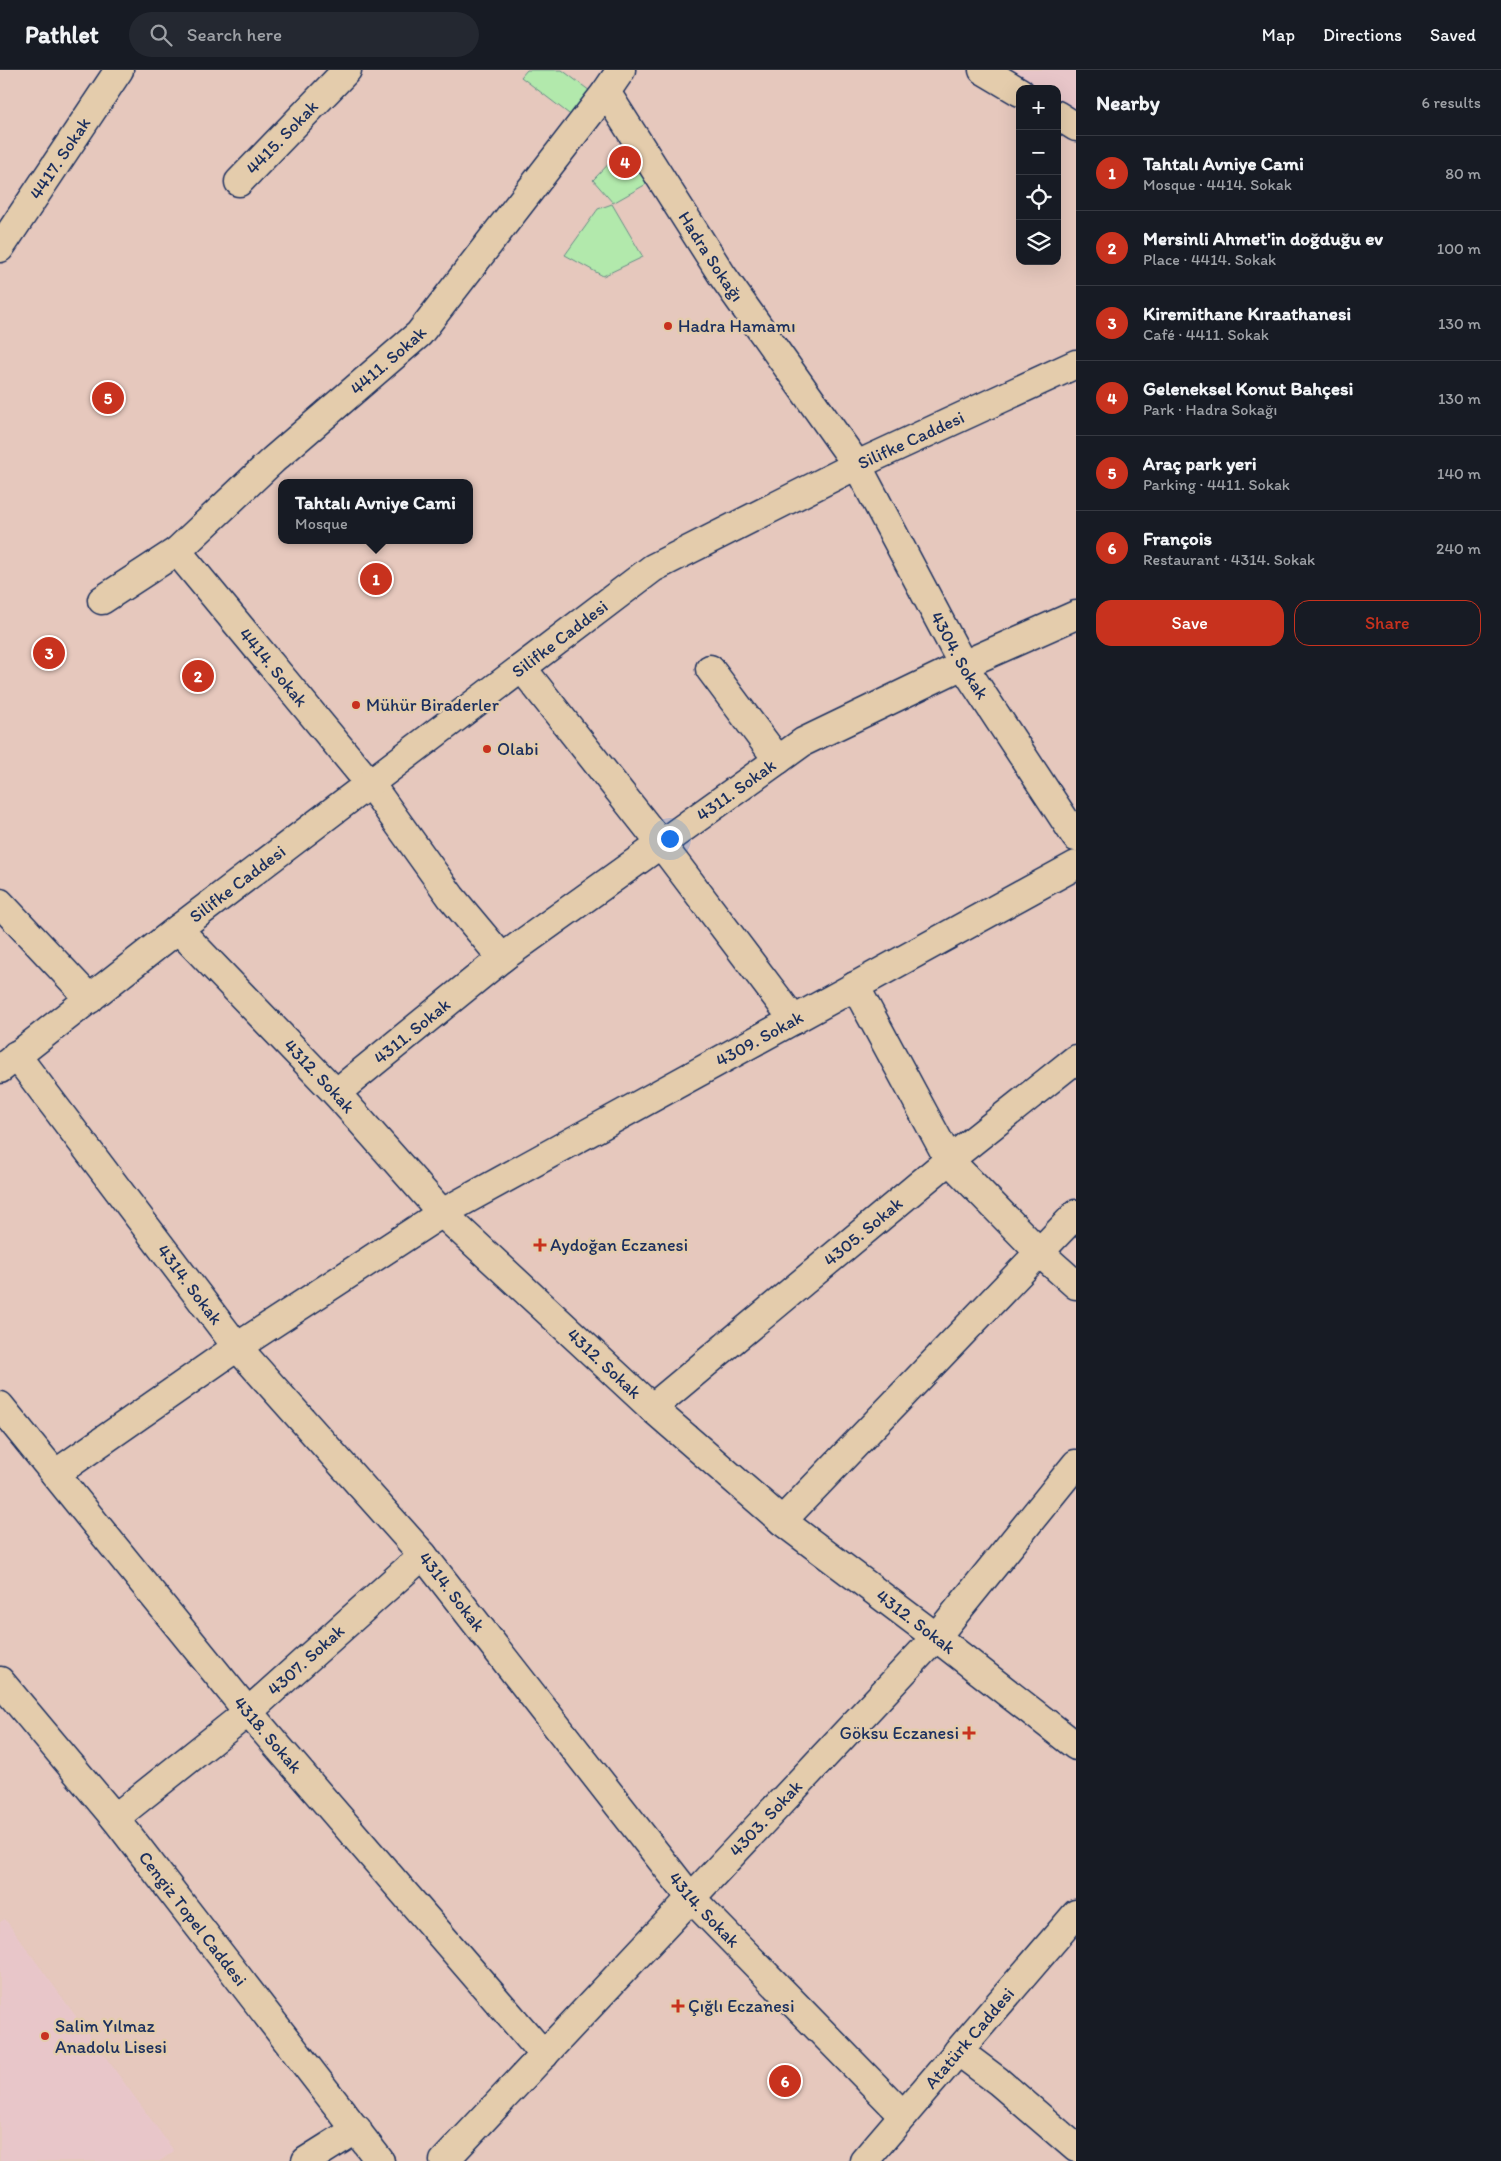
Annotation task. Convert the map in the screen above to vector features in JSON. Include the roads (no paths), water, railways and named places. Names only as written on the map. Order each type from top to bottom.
[{"type":"street","name":"4417. Sokak","points":[[0,248],[120,70]]},
{"type":"street","name":"4415. Sokak","points":[[239,182],[347,70]]},
{"type":"street","name":"4411. Sokak","points":[[102,600],[177,551],[273,460],[419,334],[621,70]]},
{"type":"street","points":[[983,70],[1016,90]]},
{"type":"street","name":"Hadra Sokağı","points":[[606,92],[722,275],[857,465]]},
{"type":"street","points":[[1061,118],[1076,127]]},
{"type":"street","name":"Silifke Caddesi","points":[[8,1062],[653,568],[857,465],[1076,364]]},
{"type":"street","name":"4304. Sokak","points":[[857,465],[963,665],[1076,837]]},
{"type":"street","name":"4414. Sokak","points":[[177,551],[370,784],[451,897],[502,958]]},
{"type":"street","name":"4311. Sokak","points":[[336,1093],[502,958],[803,742],[963,665],[1076,615]]},
{"type":"street","points":[[522,668],[661,844],[794,1020]]},
{"type":"street","points":[[710,669],[778,760]]},
{"type":"street","name":"4309. Sokak","points":[[55,1474],[237,1347],[442,1213],[1076,865]]},
{"type":"street","points":[[0,903],[90,999]]},
{"type":"street","name":"4312. Sokak","points":[[178,930],[336,1093],[442,1213],[652,1408],[782,1521],[1076,1746]]},
{"type":"street","points":[[855,986],[949,1160],[1039,1252],[1076,1285]]},
{"type":"street","name":"4305. Sokak","points":[[652,1408],[949,1160],[1076,1059]]},
{"type":"street","name":"4314. Sokak","points":[[8,1062],[237,1347],[423,1555],[691,1898],[903,2115]]},
{"type":"street","points":[[782,1521],[1076,1214]]},
{"type":"street","name":"4318. Sokak","points":[[0,1406],[248,1712],[544,2055]]},
{"type":"street","name":"4303. Sokak","points":[[444,2161],[936,1637],[1076,1464]]},
{"type":"street","name":"4307. Sokak","points":[[115,1818],[248,1712],[423,1555]]},
{"type":"street","name":"Cengiz Topel Caddesi","points":[[0,1681],[115,1818],[380,2161]]},
{"type":"street","name":"Atatürk Caddesi","points":[[864,2161],[1076,1914]]},
{"type":"street","points":[[958,2051],[998,2081],[1076,2148]]},
{"type":"street","points":[[306,2161],[357,2129]]},
{"type":"place","name":"Geleneksel Konut Bahçesi","points":[[625,162]]},
{"type":"place","name":"Hadra Hamamı","points":[[668,326]]},
{"type":"place","name":"Araç park yeri","points":[[108,398]]},
{"type":"place","name":"Tahtalı Avniye Cami","points":[[376,579]]},
{"type":"place","name":"Kiremithane Kıraathanesi","points":[[49,653]]},
{"type":"place","name":"Mersinli Ahmet'in doğduğu ev","points":[[198,676]]},
{"type":"place","name":"Mühür Biraderler","points":[[356,705]]},
{"type":"place","name":"Olabi","points":[[487,749]]},
{"type":"place","name":"Aydoğan Eczanesi","points":[[540,1245]]},
{"type":"place","name":"Göksu Eczanesi","points":[[969,1733]]},
{"type":"place","name":"Çığlı Eczanesi","points":[[678,2006]]},
{"type":"place","name":"Salim Yılmaz Anadolu Lisesi","points":[[45,2036]]},
{"type":"place","name":"François","points":[[785,2081]]}]
